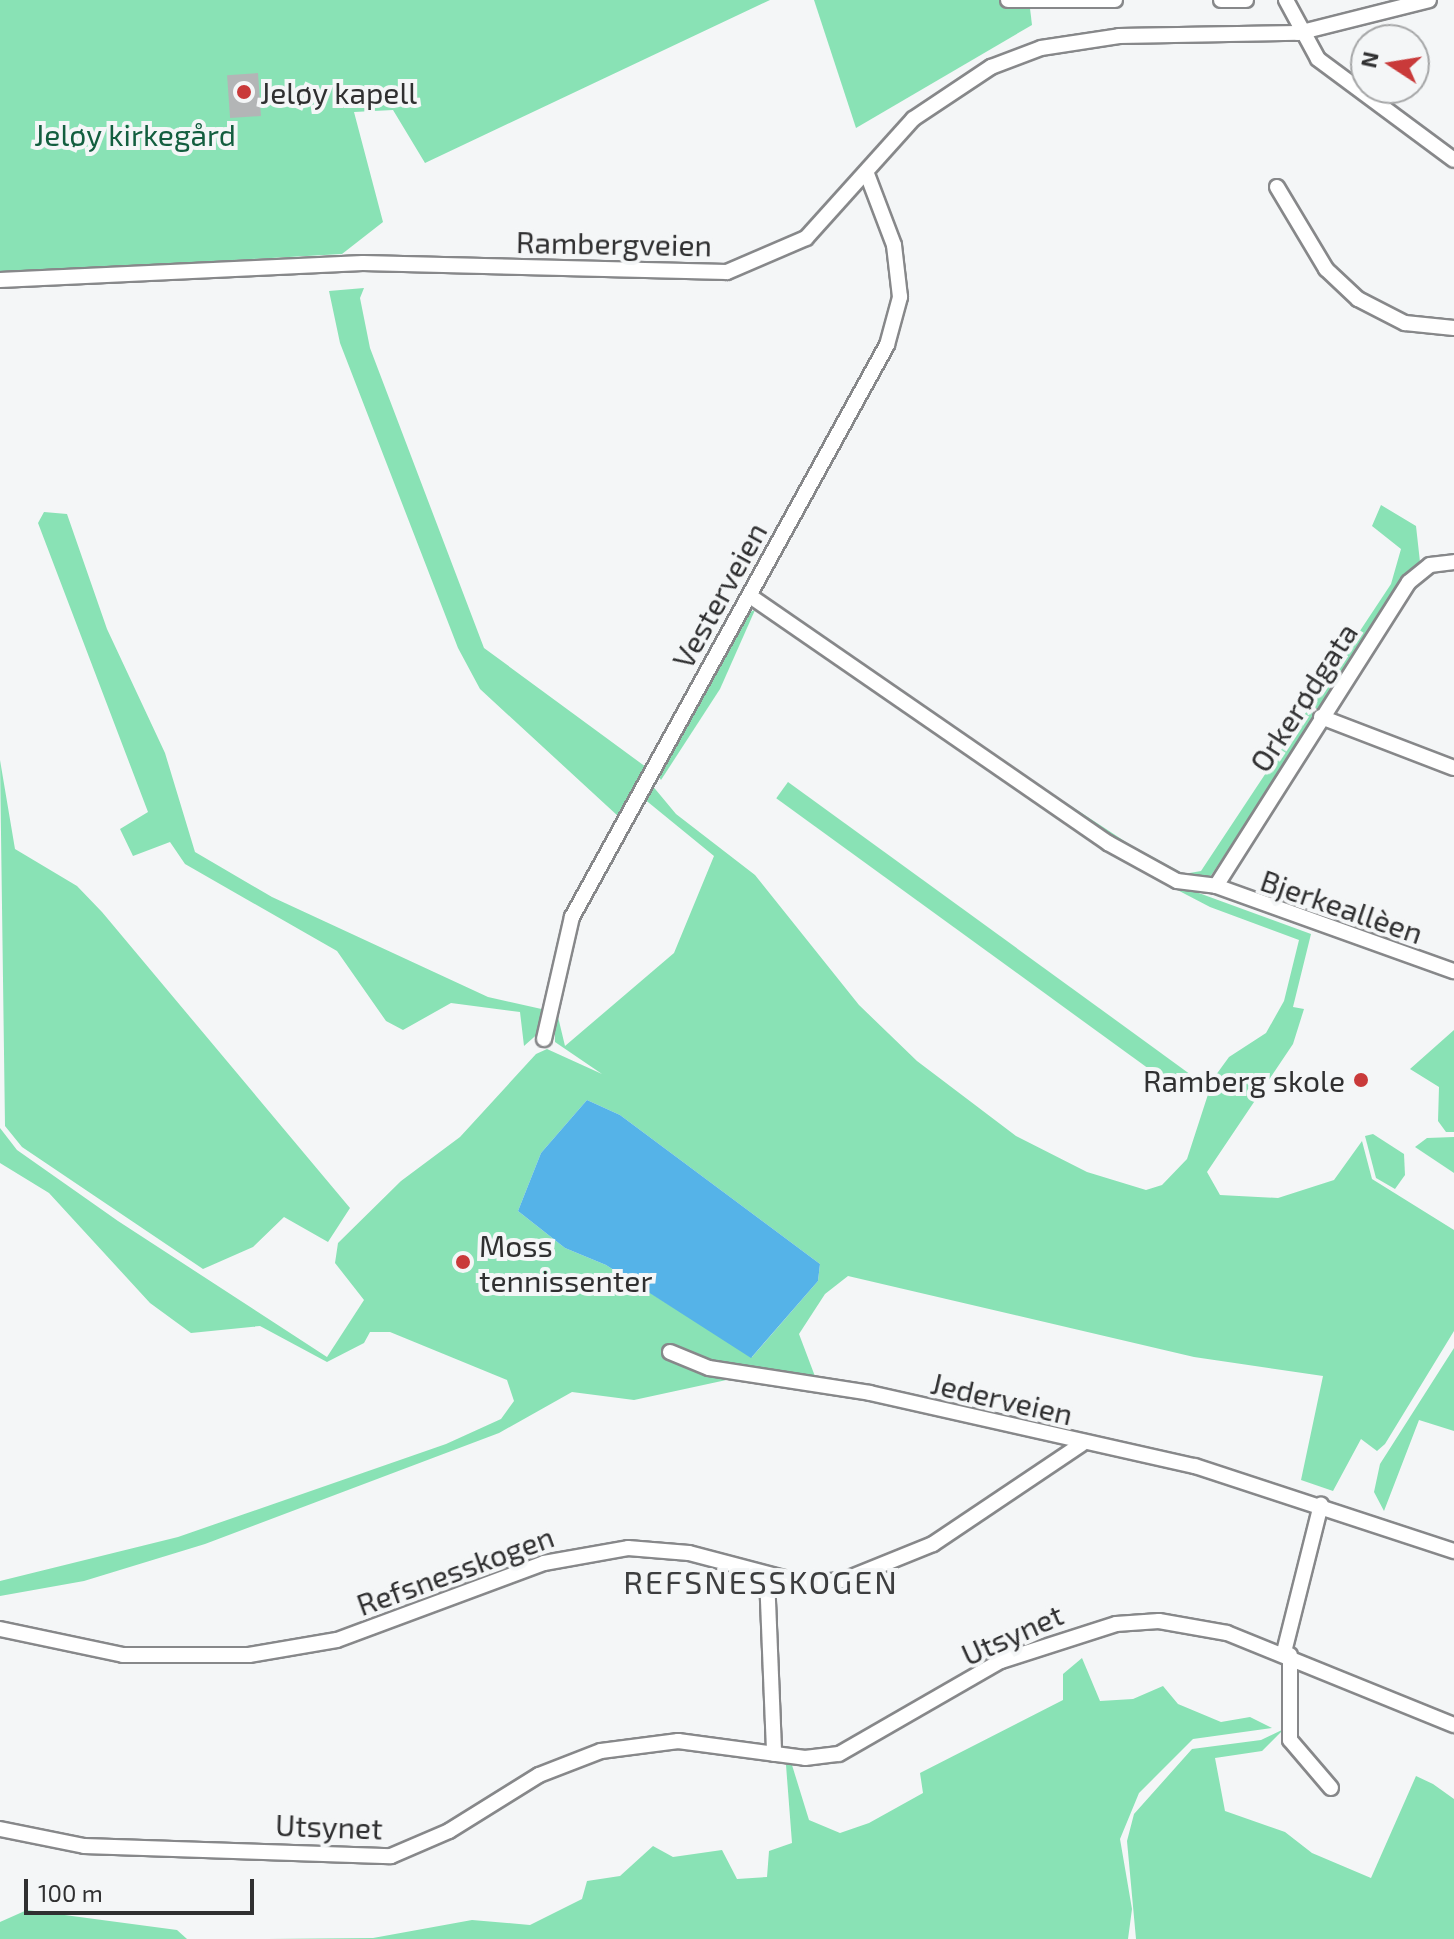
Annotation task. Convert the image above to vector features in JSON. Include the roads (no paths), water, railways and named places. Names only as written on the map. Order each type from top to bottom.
[{"type":"street","points":[[1008,0],[1115,0]]},
{"type":"street","points":[[1221,0],[1246,0]]},
{"type":"street","points":[[1286,0],[1298,33],[1325,65],[1454,160]]},
{"type":"street","name":"Rambergveien","points":[[0,280],[363,263],[712,274],[769,259],[806,238],[942,97],[1041,48],[1119,36],[1298,33],[1429,0]]},
{"type":"street","name":"Vesterveien","points":[[544,1039],[566,930],[853,412],[898,313],[894,245],[867,174]]},
{"type":"street","points":[[1277,187],[1326,269],[1358,299],[1405,323],[1454,328]]},
{"type":"street","name":"Orkerødgata","points":[[1216,886],[1321,717],[1416,573],[1454,562]]},
{"type":"street","name":"Bjerkeallèen","points":[[750,596],[1108,843],[1177,881],[1216,886],[1454,971]]},
{"type":"street","points":[[1321,717],[1454,768]]},
{"type":"street","name":"Jederveien","points":[[670,1352],[709,1368],[870,1393],[1082,1444],[1195,1466],[1454,1551]]},
{"type":"street","name":"Refsnesskogen","points":[[0,1629],[123,1655],[249,1655],[391,1624],[584,1553],[674,1550],[767,1576],[828,1582],[900,1560],[1082,1444]]},
{"type":"street","points":[[1321,1505],[1302,1569],[1287,1654],[1290,1740],[1331,1788]]},
{"type":"street","points":[[767,1576],[774,1754]]},
{"type":"street","name":"Utsynet","points":[[0,1829],[84,1846],[192,1844],[376,1858],[434,1839],[539,1775],[601,1751],[678,1741],[774,1754],[839,1754],[1001,1661],[1116,1624],[1202,1626],[1287,1654],[1454,1725]]},
{"type":"water","points":[[587,1100],[620,1115],[820,1264],[818,1281],[751,1358],[606,1265],[565,1248],[518,1211],[541,1153]]},
{"type":"place","name":"Jeløy kapell","points":[[244,92]]},
{"type":"place","name":"Ramberg skole","points":[[1361,1080]]},
{"type":"place","name":"Moss tennissenter","points":[[463,1262]]},
{"type":"district","name":"REFSNESSKOGEN","points":[[761,1581]]},
{"type":"park label","name":"Jeløy kirkegård","points":[[135,134]]}]
